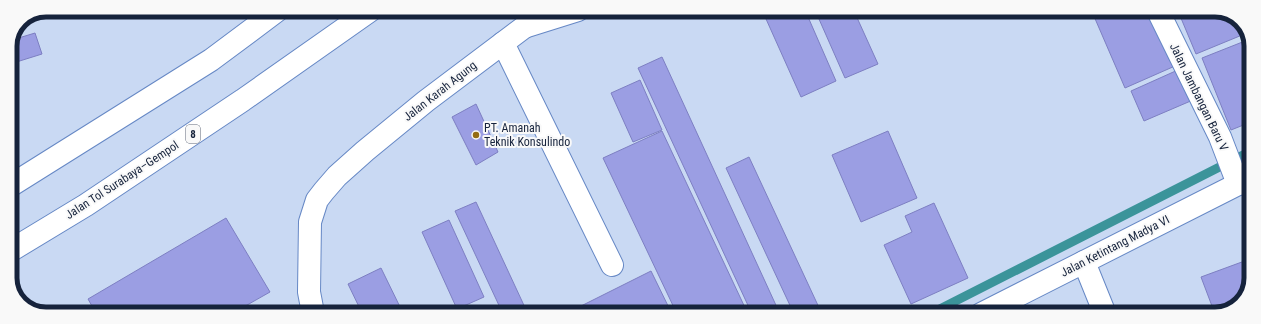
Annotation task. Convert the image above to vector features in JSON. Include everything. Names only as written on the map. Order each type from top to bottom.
[{"type":"main road","points":[[17,182],[211,60],[269,17]]},
{"type":"main road","name":"Jalan Tol Surabaya–Gempol","points":[[17,247],[92,201],[243,100],[361,17]]},
{"type":"main road","name":"Jalan Karah Agung","points":[[312,307],[309,292],[310,222],[318,200],[324,191],[337,176],[365,151],[426,101],[537,17]]},
{"type":"main road","points":[[525,26],[555,17]]},
{"type":"main road","name":"Jalan Jambangan Baru V","points":[[1161,17],[1240,175]]},
{"type":"main road","points":[[504,43],[612,265]]},
{"type":"main road","name":"Jalan Ketintang Madya VI","points":[[994,307],[1084,262],[1240,175]]},
{"type":"main road","points":[[1084,262],[1102,307]]},
{"type":"building","points":[[765,17],[808,17],[836,81],[801,97]]},
{"type":"building","points":[[818,17],[857,17],[878,64],[845,78]]},
{"type":"building","points":[[1094,17],[1154,17],[1175,66],[1125,88]]},
{"type":"building","points":[[1181,17],[1215,17],[1226,19],[1237,27],[1242,35],[1242,35],[1196,54]]},
{"type":"building","points":[[35,33],[42,54],[17,62],[18,38]]},
{"type":"building","points":[[1244,42],[1244,125],[1231,130],[1202,58]]},
{"type":"building","points":[[662,57],[777,307],[749,307],[638,68]]},
{"type":"building","points":[[1180,69],[1193,100],[1144,121],[1131,91]]},
{"type":"building","points":[[640,80],[662,130],[633,142],[611,93]]},
{"type":"building","name":"PT. Amanah Teknik Konsulindo","points":[[476,104],[498,152],[476,165],[452,117]]},
{"type":"building","points":[[662,131],[745,307],[674,307],[603,158]]},
{"type":"building","points":[[888,131],[917,198],[861,222],[832,155]]},
{"type":"building","points":[[749,157],[819,307],[791,307],[726,168]]},
{"type":"building","points":[[476,202],[525,307],[500,307],[455,211]]},
{"type":"building","points":[[934,203],[968,278],[911,304],[884,245],[912,232],[905,216]]},
{"type":"building","points":[[226,218],[270,292],[244,307],[93,307],[88,299]]},
{"type":"building","points":[[449,220],[484,297],[462,307],[456,307],[422,232]]},
{"type":"building","points":[[1244,261],[1244,278],[1240,292],[1234,300],[1226,305],[1212,307],[1201,277]]},
{"type":"building","points":[[381,268],[400,307],[359,307],[348,284]]},
{"type":"building","points":[[651,271],[669,307],[579,307]]},
{"type":"waterway","points":[[944,307],[1244,155]]},
{"type":"place","name":"PT. Amanah Teknik Konsulindo","points":[[476,135]]}]
